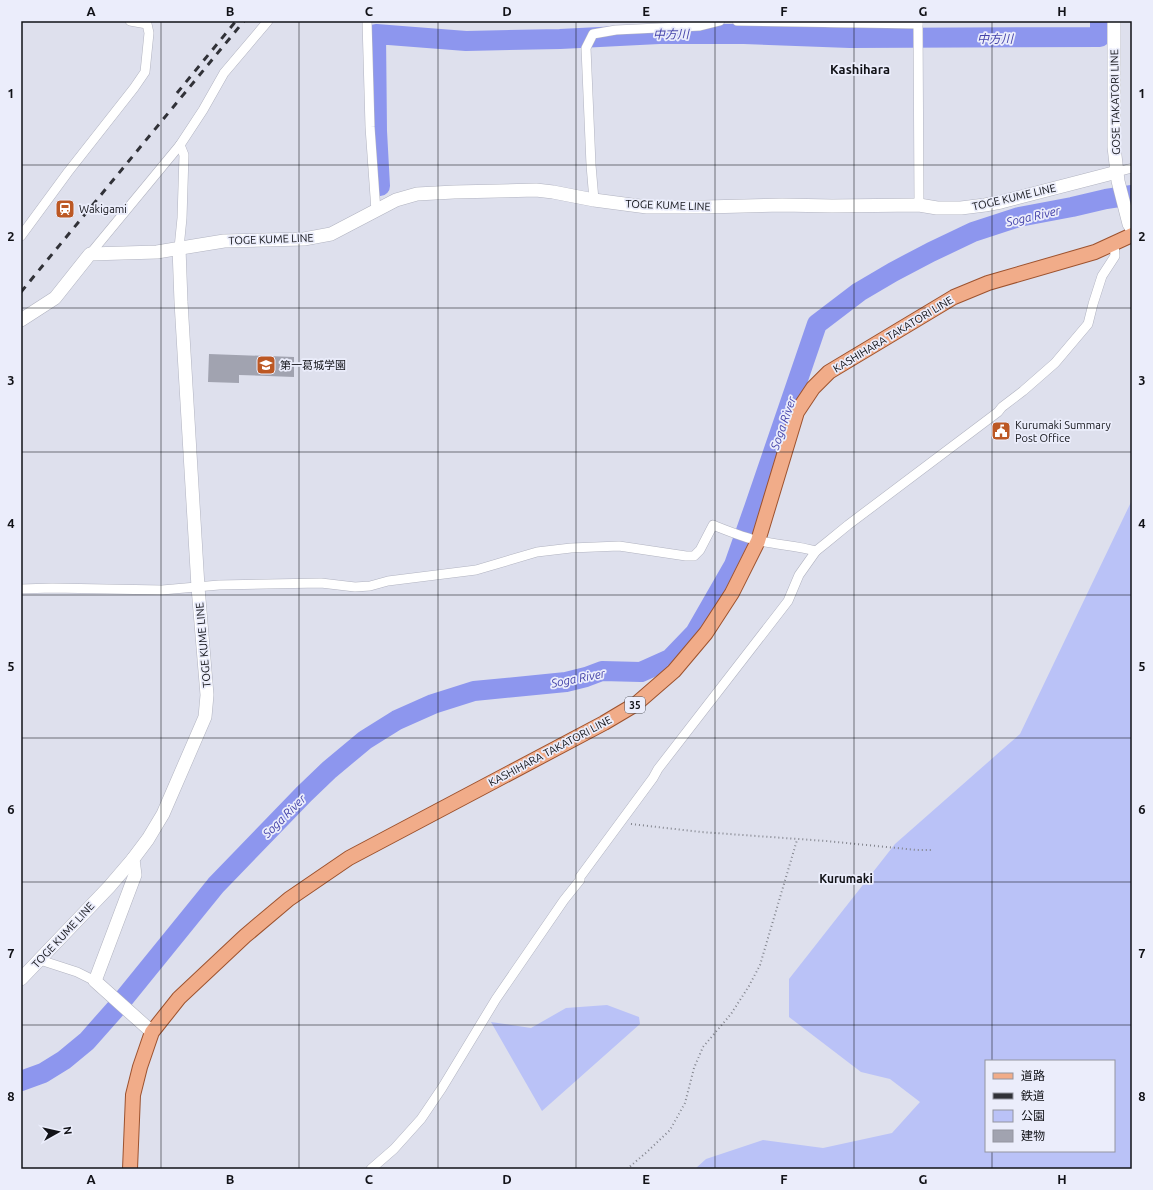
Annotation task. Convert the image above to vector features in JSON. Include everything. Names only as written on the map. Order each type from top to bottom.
[{"type":"main road","name":"GOSE TAKATORI LINE","points":[[1114,21],[1114,147],[1118,176],[1131,229]]},
{"type":"main road","name":"TOGE KUME LINE","points":[[90,254],[157,252],[224,240],[304,239],[331,234],[396,200],[417,194],[536,190],[647,207],[919,205],[937,208],[961,208],[985,205],[1118,176]]},
{"type":"main road","name":"KASHIHARA TAKATORI LINE","points":[[130,1169],[133,1095],[140,1067],[152,1032],[179,998],[245,936],[289,899],[349,858],[604,723],[636,704],[674,671],[706,633],[732,593],[758,541],[797,412],[813,388],[828,372],[954,297],[988,283],[1095,252],[1114,243],[1131,229]]},
{"type":"main road","name":"TOGE KUME LINE","points":[[21,979],[109,887],[148,839],[163,814],[205,717],[207,695],[198,587],[179,248]]},
{"type":"main road","points":[[21,320],[55,298],[90,254]]},
{"type":"main road","points":[[133,859],[135,875],[98,983],[152,1032]]},
{"type":"street","points":[[21,236],[145,72],[149,32],[147,24],[130,21]]},
{"type":"street","points":[[90,254],[180,145],[203,110],[224,73],[268,21]]},
{"type":"street","points":[[368,21],[370,127],[376,211]]},
{"type":"street","points":[[594,200],[591,166],[586,48],[593,34],[616,30],[700,26],[720,21]]},
{"type":"street","points":[[737,21],[918,22],[919,205]]},
{"type":"street","points":[[179,248],[182,218],[184,155],[180,145]]},
{"type":"street","points":[[1118,176],[1132,168]]},
{"type":"street","points":[[371,1169],[394,1150],[421,1119],[442,1088],[496,999],[564,900],[580,880],[580,877],[653,778],[658,769],[788,601],[799,575],[816,550],[848,524],[998,412],[1054,363],[1088,324],[1102,276],[1115,256],[1114,243]]},
{"type":"street","points":[[21,589],[60,588],[162,590],[219,585],[321,583],[355,587],[370,586],[388,581],[476,570],[537,552],[571,548],[619,546],[694,556],[700,550],[713,525],[758,541],[816,550]]},
{"type":"street","points":[[40,960],[77,972],[98,983]]},
{"type":"path","points":[[619,823],[701,832],[826,841],[917,850],[933,850]]},
{"type":"path","points":[[627,1169],[670,1130],[685,1103],[694,1068],[704,1047],[731,1014],[749,986],[760,965],[797,840]]},
{"type":"green space","points":[[1132,500],[1132,1169],[695,1169],[706,1159],[763,1140],[823,1148],[892,1133],[920,1102],[890,1079],[861,1072],[789,1017],[789,979],[895,844],[1020,734]]},
{"type":"green space","points":[[607,1005],[639,1017],[640,1024],[542,1111],[491,1022],[531,1028],[566,1008]]},
{"type":"building","points":[[209,354],[294,357],[294,377],[239,375],[239,383],[208,382]]},
{"type":"waterway","name":"中方川","points":[[380,186],[377,131],[376,34],[466,41],[560,39],[659,34],[744,34],[850,38],[1100,37],[1100,21]]},
{"type":"waterway","name":"Soga River","points":[[21,1081],[43,1073],[64,1060],[87,1041],[117,1007],[216,885],[304,794],[329,770],[365,740],[397,720],[433,704],[474,691],[566,682],[602,671],[641,672],[670,659],[695,633],[734,565],[817,324],[859,292],[893,272],[973,232],[1019,217],[1132,195]]},
{"type":"railway","points":[[177,93],[236,21]]},
{"type":"railway","points":[[21,292],[244,21]]},
{"type":"place","name":"Wakigami","points":[[65,209]]},
{"type":"place","name":"第一葛城学園","points":[[266,365]]},
{"type":"place","name":"Kurumaki Summary Post Office","points":[[1001,431]]},
{"type":"district","name":"Kashihara","points":[[860,69]]},
{"type":"district","name":"Kurumaki","points":[[846,878]]}]
